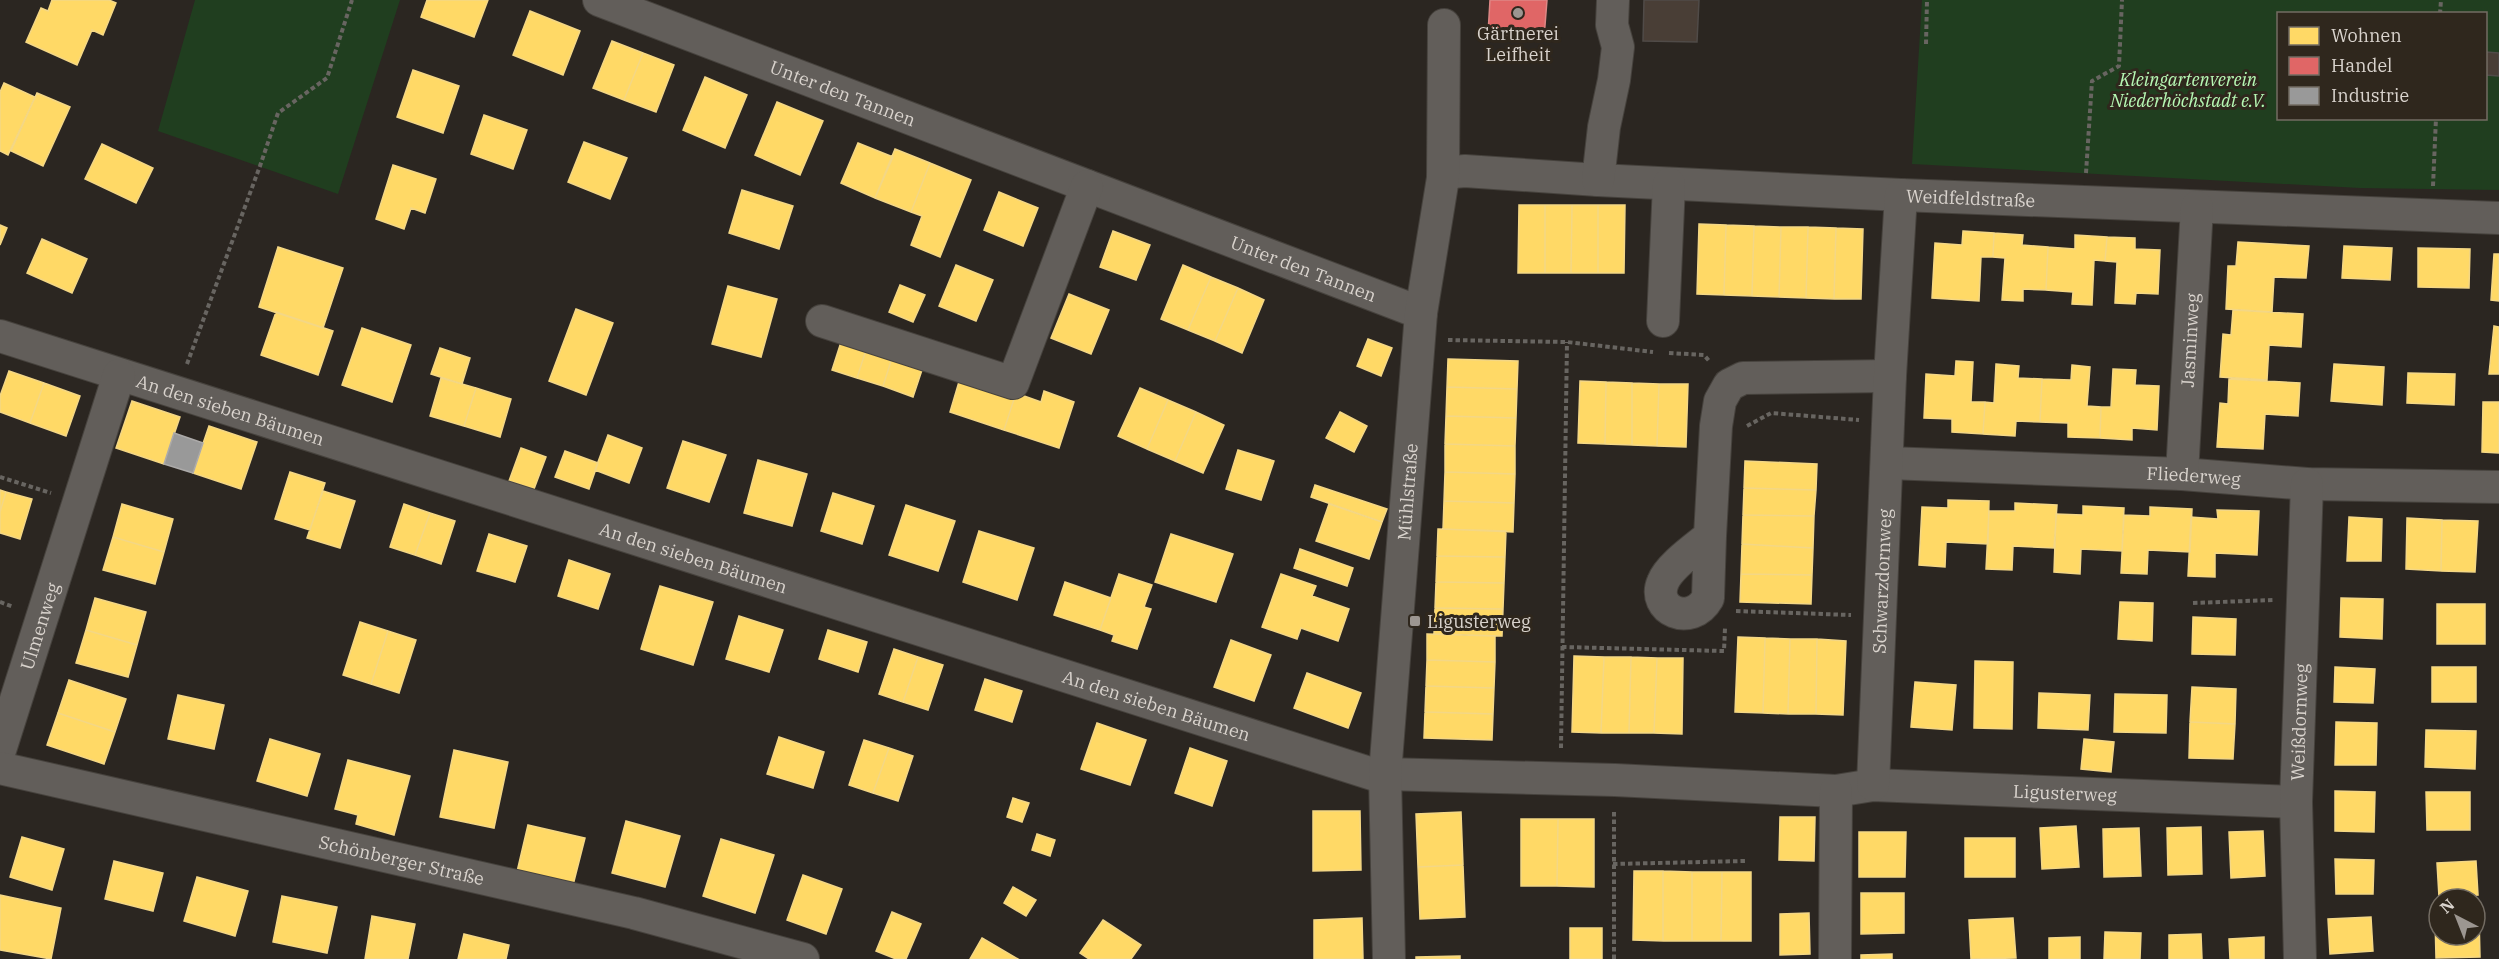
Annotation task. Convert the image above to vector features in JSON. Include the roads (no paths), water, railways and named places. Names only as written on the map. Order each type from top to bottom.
[{"type":"street","name":"Unter den Tannen","points":[[599,0],[1087,186],[1421,327]]},
{"type":"street","points":[[1598,180],[1604,127],[1618,47],[1612,25],[1614,0]]},
{"type":"street","name":"Mühlstraße","points":[[1389,959],[1385,776],[1421,327],[1443,178],[1444,25]]},
{"type":"street","name":"Weidfeldstraße","points":[[1443,178],[1453,172],[1465,171],[1901,195],[2499,218]]},
{"type":"street","points":[[1663,321],[1669,184]]},
{"type":"street","points":[[822,321],[1013,383],[1087,186]]},
{"type":"street","name":"Schwarzdornweg","points":[[1873,786],[1890,376],[1901,195]]},
{"type":"street","name":"Jasminweg","points":[[2182,474],[2196,207]]},
{"type":"street","name":"An den sieben Bäumen","points":[[0,336],[1385,776]]},
{"type":"street","name":"Ulmenweg","points":[[0,750],[119,375]]},
{"type":"street","points":[[1710,536],[1716,426],[1720,401],[1729,385],[1743,378],[1890,376]]},
{"type":"street","name":"Fliederweg","points":[[1888,464],[2182,474],[2307,484],[2499,488]]},
{"type":"street","name":"Weißdornweg","points":[[2300,959],[2296,802],[2307,484]]},
{"type":"street","name":"Schönberger Straße","points":[[0,768],[634,913],[803,959]]},
{"type":"street","name":"Ligusterweg","points":[[1385,776],[1615,780],[1836,791],[1873,786],[2296,802]]},
{"type":"street","points":[[1835,959],[1836,791]]},
{"type":"place","name":"Gärtnerei Leifheit","points":[[1518,13]]},
{"type":"place","name":"Ligusterweg","points":[[1415,621]]},
{"type":"park label","name":"Kleingartenverein Niederhöchstadt e.V.","points":[[2188,89]]}]
